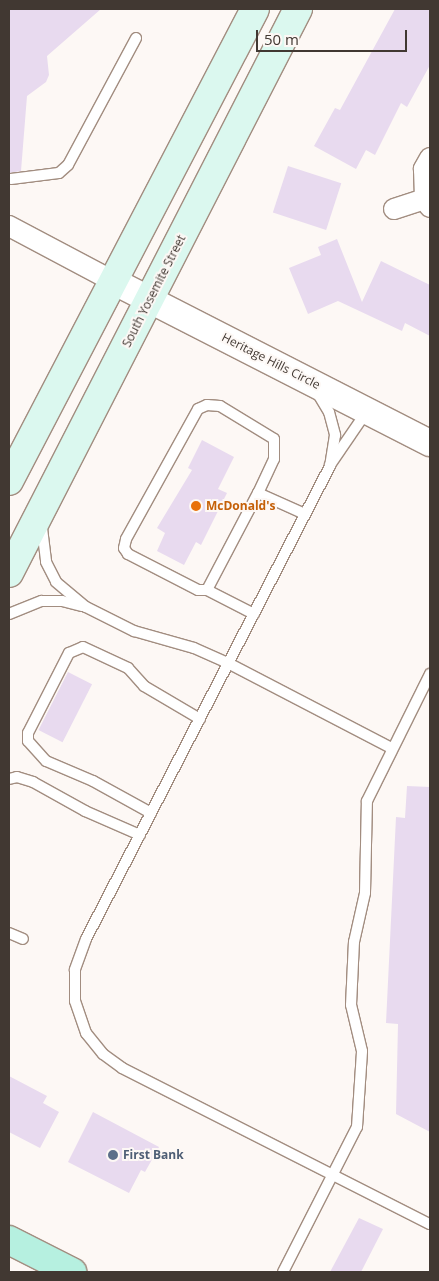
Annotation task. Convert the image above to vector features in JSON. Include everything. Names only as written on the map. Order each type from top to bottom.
[{"type":"main road","points":[[12,469],[255,9]]},
{"type":"main road","name":"South Yosemite Street","points":[[9,574],[298,9]]},
{"type":"main road","points":[[9,1240],[72,1272]]},
{"type":"street","points":[[394,209],[428,203],[424,169],[430,158]]},
{"type":"street","points":[[9,226],[111,280]]},
{"type":"street","name":"Heritage Hills Circle","points":[[111,280],[430,443]]},
{"type":"lane","points":[[10,180],[59,173],[68,165],[136,38]]},
{"type":"lane","points":[[306,380],[329,412],[335,434],[330,466]]},
{"type":"lane","points":[[207,590],[274,459],[274,439],[220,406],[207,406],[198,409],[124,548],[128,554],[190,586],[198,590],[207,590],[254,614]]},
{"type":"lane","points":[[367,410],[330,466],[86,939],[75,970],[75,1001],[86,1033],[104,1054],[122,1068],[430,1224]]},
{"type":"lane","points":[[258,493],[305,514]]},
{"type":"lane","points":[[47,500],[41,535],[46,562],[56,582],[86,607]]},
{"type":"lane","points":[[9,614],[42,602],[62,601],[86,607],[134,631],[194,648],[228,663],[391,748]]},
{"type":"lane","points":[[151,813],[92,781],[46,761],[28,741],[28,733],[69,653],[83,647],[128,668],[144,686],[200,719]]},
{"type":"lane","points":[[283,1272],[357,1127],[360,1111],[362,1051],[351,1005],[354,942],[365,893],[367,801],[391,748],[430,674]]},
{"type":"lane","points":[[9,779],[17,777],[33,782],[85,811],[140,835]]},
{"type":"lane","points":[[9,933],[23,940]]},
{"type":"building","points":[[9,9],[101,9],[47,56],[49,75],[46,82],[27,96],[21,171],[9,173]]},
{"type":"building","points":[[395,9],[430,9],[430,65],[407,107],[401,103],[375,155],[366,150],[356,169],[314,146],[335,108],[340,110]]},
{"type":"building","points":[[288,166],[341,183],[326,230],[273,213]]},
{"type":"building","points":[[337,239],[362,302],[381,261],[430,285],[430,336],[405,323],[402,331],[338,301],[308,314],[289,268],[321,255],[318,247]]},
{"type":"building","points":[[202,440],[234,457],[218,489],[227,493],[201,545],[196,542],[184,565],[157,551],[165,533],[157,528],[192,470],[188,468]]},
{"type":"building","points":[[68,672],[92,684],[63,742],[38,730]]},
{"type":"building","points":[[407,786],[430,787],[430,1132],[396,1114],[398,1024],[386,1023],[396,817],[405,818]]},
{"type":"building","points":[[9,1076],[47,1096],[43,1103],[59,1112],[40,1148],[9,1132]]},
{"type":"building","name":"First Bank","points":[[93,1112],[159,1147],[145,1172],[141,1170],[129,1193],[68,1162]]},
{"type":"building","points":[[359,1218],[383,1229],[361,1272],[330,1272]]},
{"type":"place","name":"McDonald's","points":[[196,506]]},
{"type":"place","name":"First Bank","points":[[113,1155]]}]
